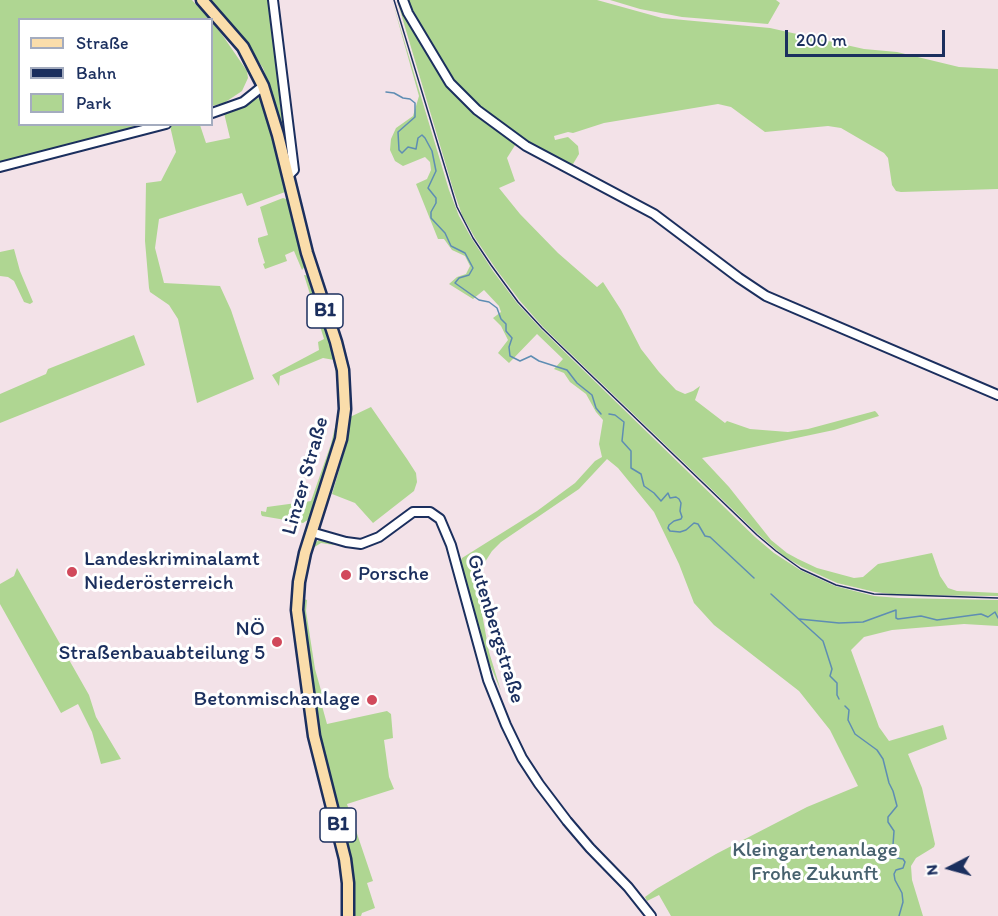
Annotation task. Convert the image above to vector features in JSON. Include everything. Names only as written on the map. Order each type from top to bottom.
[{"type":"main road","name":"Linzer Straße","points":[[202,0],[238,40],[263,86],[312,270],[339,351],[345,389],[341,439],[311,532],[299,582],[298,621],[315,743],[345,859],[348,916]]},
{"type":"street","points":[[273,0],[294,170],[288,176]]},
{"type":"street","points":[[403,0],[436,62],[462,97],[486,118],[516,139],[654,214],[766,296],[998,395]]},
{"type":"street","points":[[213,113],[243,102],[263,86]]},
{"type":"street","points":[[0,167],[158,126]]},
{"type":"street","name":"Gutenbergstraße","points":[[311,532],[361,544],[373,541],[413,512],[430,512],[440,519],[452,545],[488,680],[522,758],[567,821],[628,887],[651,916]]},
{"type":"green space","points":[[0,0],[192,0],[208,18],[18,18],[18,126],[141,126],[0,163]]},
{"type":"green space","points":[[208,0],[268,0],[289,150],[286,150],[263,68],[243,39]]},
{"type":"green space","name":"Kleingartenanlage Frohe Zukunft","points":[[392,0],[449,190],[459,216],[493,271],[517,303],[541,329],[755,537],[800,570],[835,586],[874,596],[998,600],[998,626],[964,624],[892,630],[864,637],[851,650],[879,727],[889,741],[943,725],[947,739],[908,754],[922,788],[935,844],[934,847],[916,858],[911,866],[912,880],[923,916],[671,916],[659,895],[647,901],[645,897],[656,889],[716,854],[807,807],[858,786],[830,730],[799,691],[714,625],[694,603],[679,564],[654,512],[618,468],[607,459],[579,489],[501,542],[485,562],[480,579],[479,597],[489,652],[501,691],[478,636],[460,563],[462,558],[537,511],[575,483],[595,461],[602,457],[599,444],[603,420],[586,394],[570,382],[564,373],[554,369],[563,359],[537,334],[509,363],[498,353],[508,340],[501,326],[493,318],[501,312],[499,306],[484,290],[473,299],[449,284],[457,277],[466,274],[470,266],[465,256],[452,250],[444,239],[438,239],[416,184],[427,179],[431,170],[430,162],[425,157],[403,166],[395,161],[390,150],[391,139],[396,128],[413,116],[419,96]]},
{"type":"green space","points":[[397,0],[400,0],[442,77],[517,142],[507,158],[515,181],[499,188],[520,214],[558,253],[597,287],[603,282],[621,310],[641,349],[676,390],[685,394],[700,386],[695,400],[725,423],[727,421],[750,429],[788,432],[875,411],[877,413],[879,416],[834,430],[702,458],[729,487],[771,540],[787,553],[817,568],[854,578],[863,577],[878,564],[932,553],[940,576],[948,588],[957,591],[998,593],[998,596],[899,595],[875,592],[837,583],[785,557],[758,534],[543,327],[496,269],[462,215]]},
{"type":"green space","points":[[406,0],[597,0],[662,18],[770,28],[864,49],[897,52],[959,67],[998,69],[998,189],[896,191],[892,185],[888,158],[884,153],[841,128],[828,126],[765,132],[731,107],[718,104],[604,123],[573,133],[554,136],[555,140],[568,137],[578,146],[579,154],[573,164],[568,165],[528,144],[488,116],[452,81],[410,12]]},
{"type":"green space","points":[[610,0],[776,0],[780,3],[768,24],[682,17],[640,9]]},
{"type":"green space","points":[[213,23],[247,71],[248,78],[242,91],[224,103],[213,106]]},
{"type":"green space","points":[[258,98],[263,100],[272,128],[285,192],[247,206],[242,193],[159,219],[155,248],[164,283],[220,286],[231,310],[254,379],[197,403],[178,319],[169,305],[150,292],[149,288],[145,241],[146,183],[161,181],[176,152],[170,126],[200,126],[206,143],[230,138],[224,113],[236,110]]},
{"type":"green space","points":[[283,198],[289,200],[306,265],[302,270],[294,251],[285,255],[287,261],[265,269],[263,264],[265,263],[258,238],[268,235],[260,207]]},
{"type":"green space","points":[[14,249],[33,302],[30,304],[24,302],[14,281],[0,276],[0,252]]},
{"type":"green space","points":[[304,275],[310,276],[320,303],[341,380],[340,427],[312,517],[303,523],[262,516],[261,511],[266,512],[267,507],[311,501],[331,444],[338,415],[338,387],[334,360],[323,358],[280,376],[279,386],[272,375],[319,350],[318,342],[324,339]]},
{"type":"green space","points":[[134,335],[145,365],[0,423],[0,394],[46,374],[48,369]]},
{"type":"green space","points":[[371,407],[416,473],[417,482],[414,491],[373,523],[355,503],[332,494],[345,450],[350,417]]},
{"type":"green space","points":[[320,540],[331,541],[334,545],[321,543],[313,548],[304,599],[307,600],[306,611],[315,669],[322,694],[319,695],[327,724],[387,711],[391,714],[393,738],[384,740],[389,777],[394,789],[347,804],[373,881],[367,883],[375,908],[362,913],[361,916],[350,916],[303,634],[302,600],[306,565],[313,543]]},
{"type":"green space","points":[[17,568],[89,695],[96,717],[121,759],[101,764],[92,732],[78,704],[61,713],[0,604],[0,584],[14,576]]},
{"type":"waterway","points":[[386,92],[410,99],[415,103],[415,117],[398,132],[399,150],[402,153],[408,147],[416,149],[418,138],[422,135],[432,151],[436,171],[428,188],[436,198],[436,203],[431,212],[431,218],[445,233],[451,246],[465,253],[473,268],[469,275],[459,278],[455,283],[479,300],[489,302],[497,308],[501,319],[506,324],[506,331],[512,338],[509,347],[510,356],[520,361],[531,356],[567,370],[577,383],[592,395],[596,408],[601,414]]},
{"type":"waterway","points":[[609,414],[615,415],[624,422],[622,441],[631,451],[631,468],[641,474],[644,486],[661,501],[668,493],[670,498],[679,499],[682,517],[669,525],[670,531],[680,532],[694,523],[698,524],[705,536],[710,537],[754,578]]},
{"type":"waterway","points":[[771,594],[823,641],[832,669],[830,676],[837,683],[839,699]]},
{"type":"waterway","points":[[799,619],[839,623],[863,622],[896,610],[898,619],[921,616],[937,620],[981,614],[988,617],[995,612],[998,618]]},
{"type":"waterway","points":[[845,706],[849,710],[848,720],[855,734],[877,750],[883,759],[897,806],[888,817],[888,822],[894,831],[893,845],[897,858],[905,862],[903,868],[896,870],[894,874],[902,893],[903,902],[899,916]]},
{"type":"railway","points":[[394,0],[457,207],[473,238],[491,265],[518,302],[542,328],[757,535],[801,569],[836,585],[874,594],[998,598]]},
{"type":"place","name":"Landeskriminalamt Niederösterreich","points":[[72,572]]},
{"type":"place","name":"Porsche","points":[[346,575]]},
{"type":"place","name":"NÖ Straßenbauabteilung 5","points":[[277,642]]},
{"type":"place","name":"Betonmischanlage","points":[[372,700]]}]
